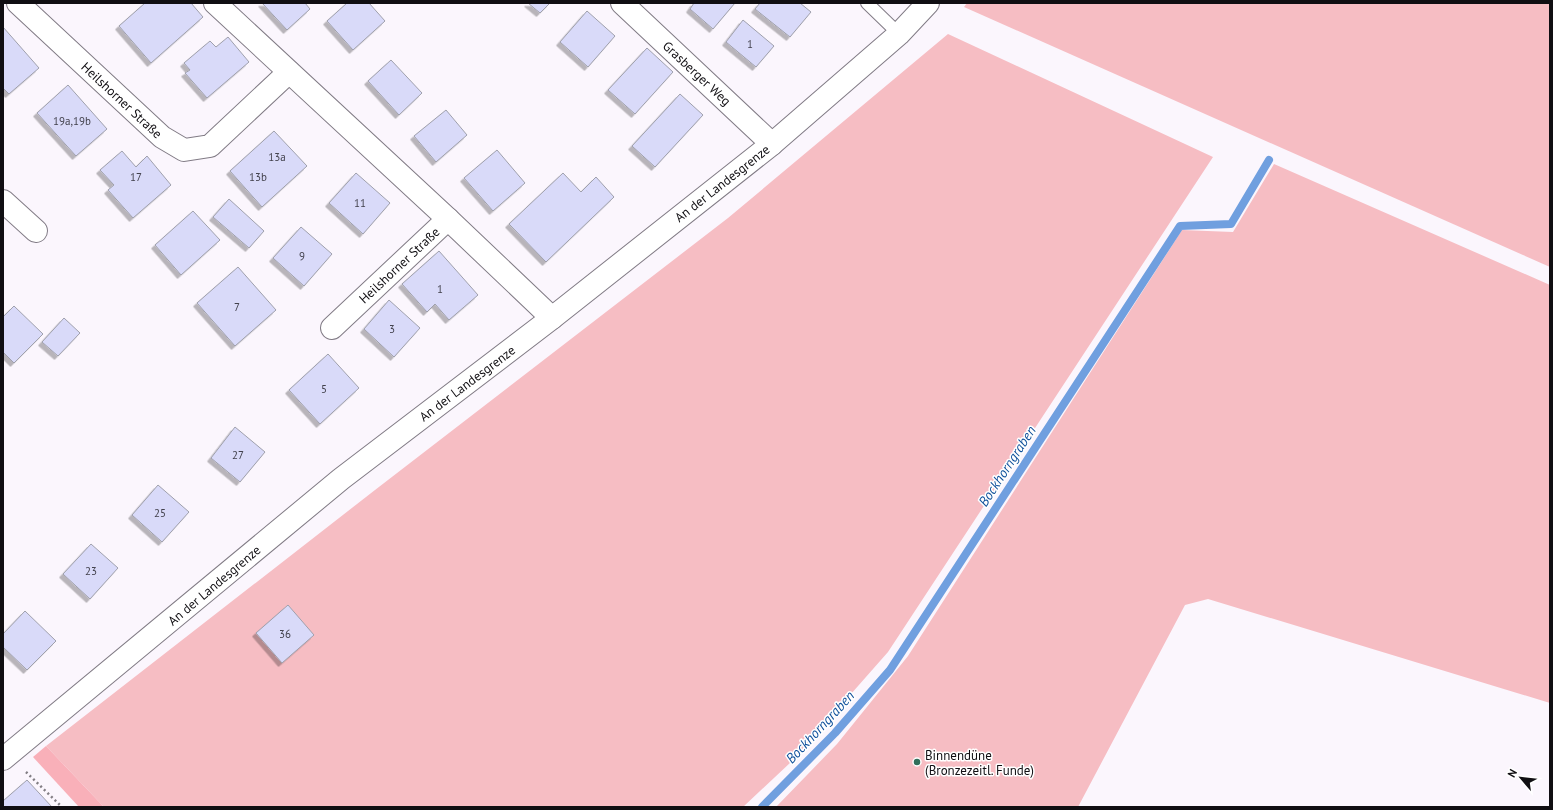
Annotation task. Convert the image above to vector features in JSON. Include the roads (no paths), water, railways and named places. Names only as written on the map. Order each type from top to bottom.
[{"type":"street","name":"Heilshorner Straße","points":[[18,3],[162,137],[184,150],[210,146],[289,72]]},
{"type":"street","name":"Heilshorner Straße","points":[[215,3],[448,219],[552,318]]},
{"type":"street","name":"Grasberger Weg","points":[[622,3],[772,144]]},
{"type":"street","name":"An der Landesgrenze","points":[[6,757],[341,479],[552,318],[772,144],[899,34],[928,3]]},
{"type":"street","points":[[3,200],[36,231]]},
{"type":"street","name":"Heilshorner Straße","points":[[332,328],[448,219]]},
{"type":"lane","points":[[866,3],[899,34]]},
{"type":"waterway","name":"Bockhorngraben","points":[[762,807],[835,733],[890,670],[1180,226],[1231,224],[1269,160]]},
{"type":"place","name":"Binnendüne (Bronzezeitl. Funde)","points":[[917,762]]}]
